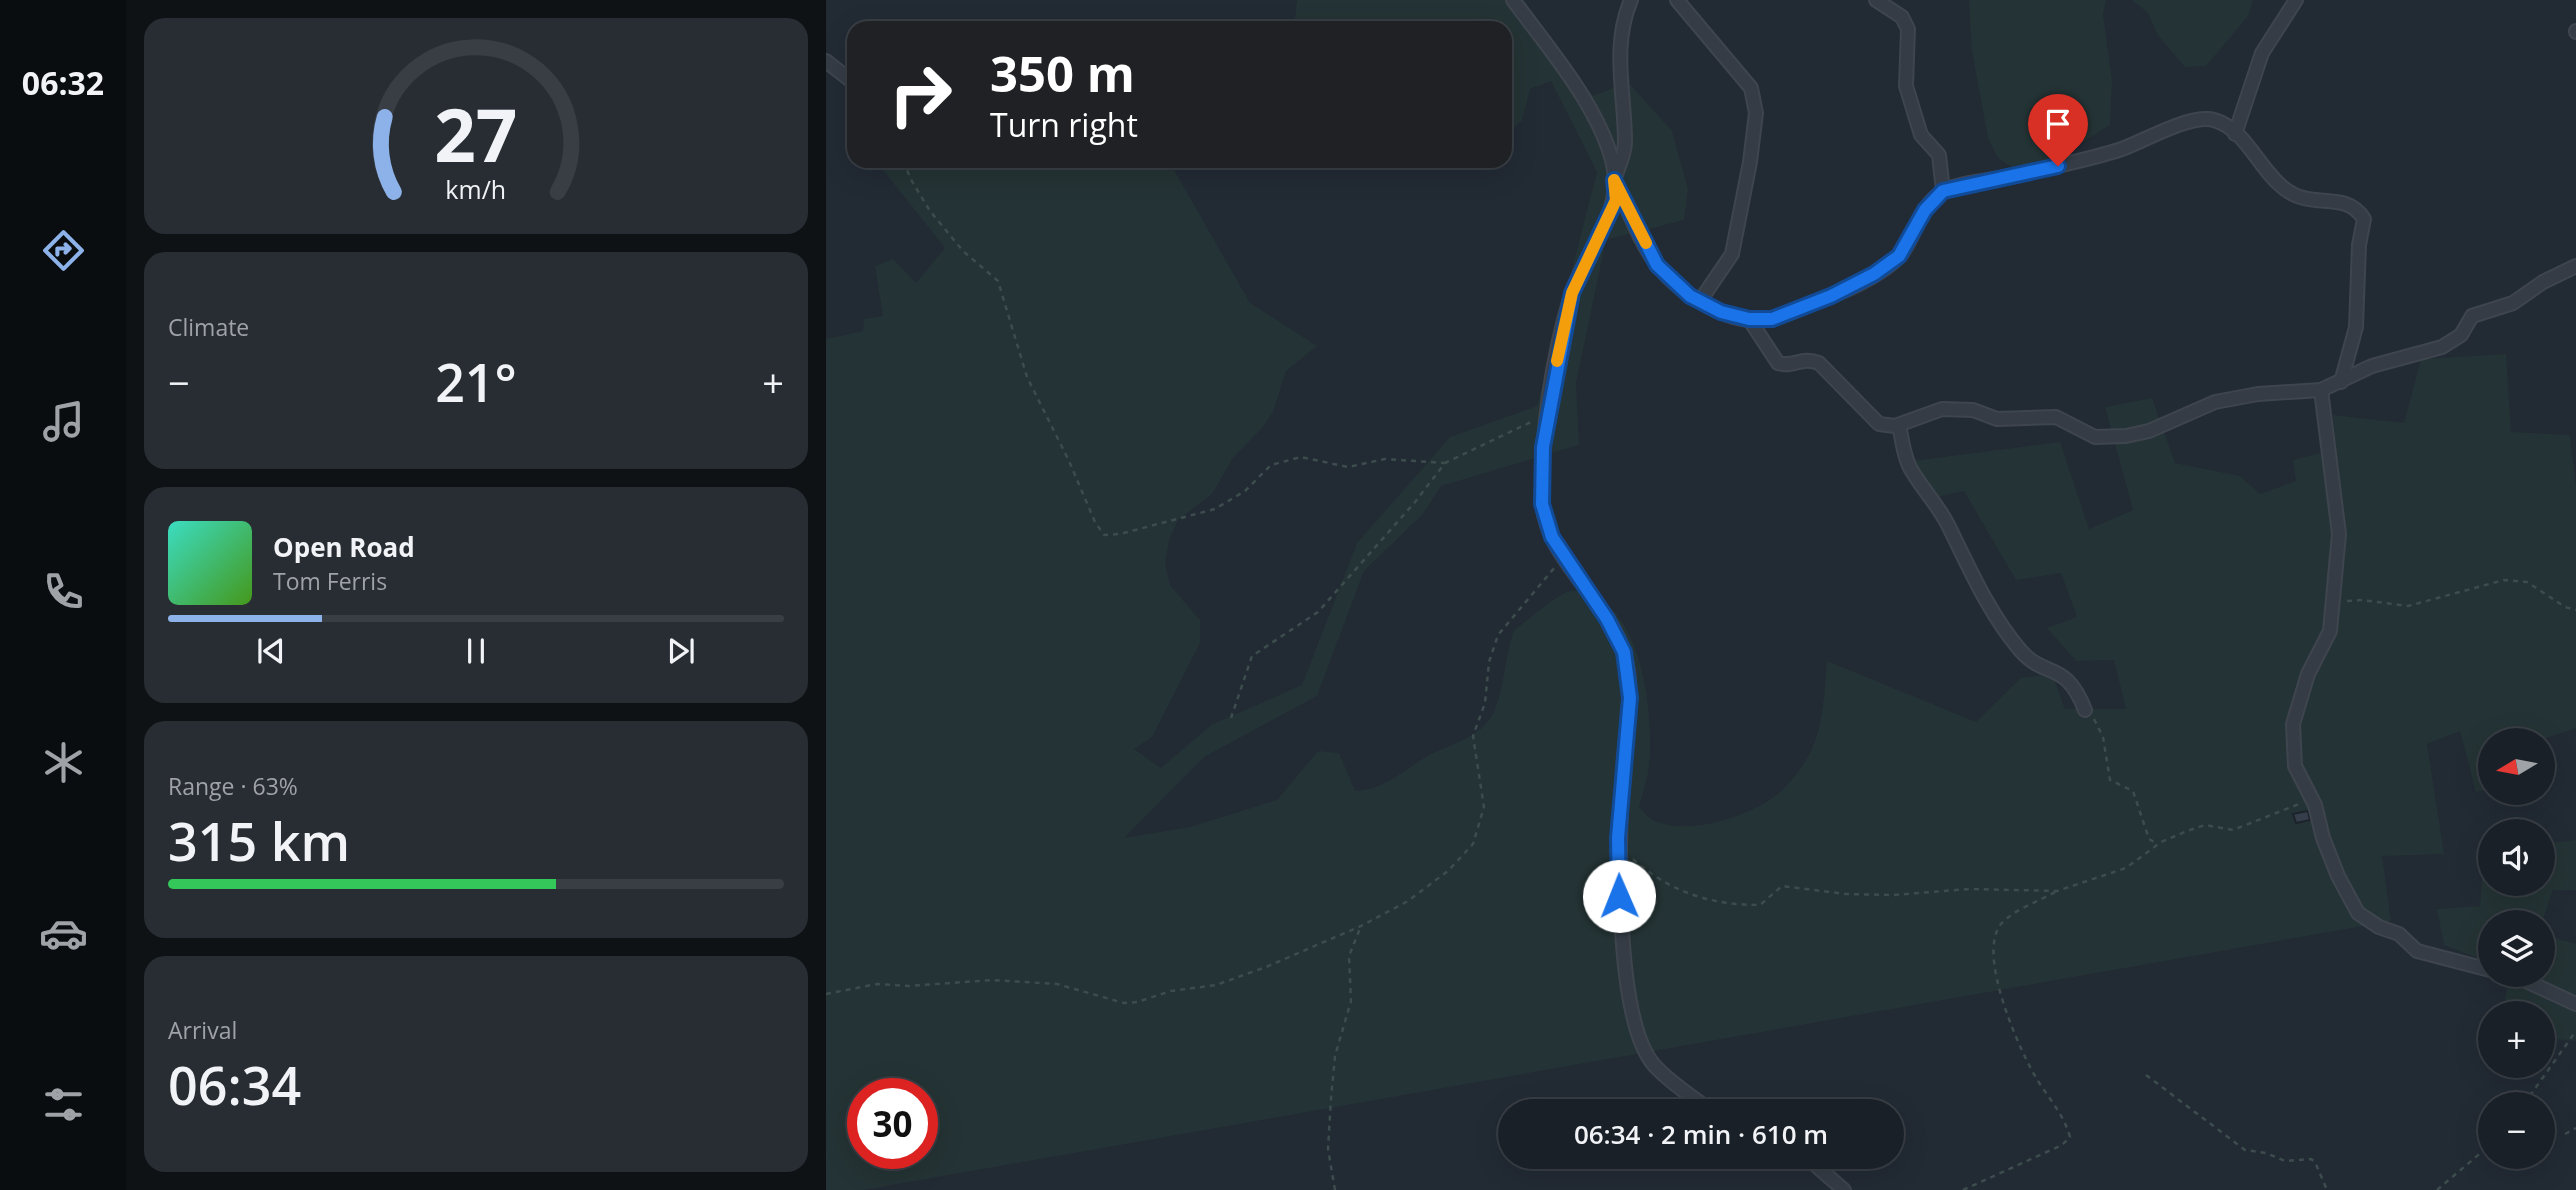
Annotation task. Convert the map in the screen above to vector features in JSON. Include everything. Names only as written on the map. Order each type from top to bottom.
[{"type":"street","points":[[1513,0],[1554,56],[1598,125],[1613,161],[1616,200],[1572,293],[1543,447],[1542,504],[1552,537],[1607,619],[1624,652],[1630,698],[1618,846],[1619,896],[1638,1034],[1654,1065],[1696,1099]]},
{"type":"street","points":[[1631,0],[1622,19],[1620,57],[1625,145],[1614,180],[1657,265],[1700,301],[1721,312],[1749,319],[1772,319],[1831,296],[1874,274],[1899,256],[1925,210],[1943,191],[2096,157],[2142,143],[2193,120],[2212,119],[2235,134],[2264,170],[2301,200],[2340,202],[2357,208],[2364,219],[2356,299],[2357,327],[2341,382]]},
{"type":"street","points":[[1676,0],[1751,88],[1756,113],[1750,162],[1732,254],[1700,301]]},
{"type":"street","points":[[1877,0],[1902,17],[1908,29],[1906,86],[1921,135],[1939,155],[1943,191]]},
{"type":"street","points":[[2235,134],[2262,53],[2296,0]]},
{"type":"street","points":[[826,61],[847,78]]},
{"type":"street","points":[[1749,319],[1778,363],[1786,365],[1808,359],[1819,363],[1880,424],[1899,425],[1942,409],[1973,410],[1997,419],[2056,417],[2095,436],[2126,436],[2149,431],[2215,401],[2258,394],[2321,390],[2372,366],[2442,347],[2461,335],[2472,316],[2513,303],[2543,282],[2576,266]]},
{"type":"street","points":[[2321,390],[2339,534],[2330,631],[2308,674],[2293,724],[2295,766],[2311,796],[2338,876],[2358,914],[2399,934],[2417,951],[2478,967]]},
{"type":"street","points":[[1899,425],[1911,470],[1948,523],[1976,586],[2000,624],[2023,653],[2067,678],[2077,689],[2085,709]]},
{"type":"street","points":[[2539,987],[2576,1004]]},
{"type":"street","points":[[1820,1169],[1844,1190]]},
{"type":"path","points":[[906,168],[930,211],[963,251],[998,281],[1027,377],[1069,461],[1095,522],[1104,535],[1120,534],[1214,509],[1245,491],[1271,465],[1300,457],[1348,467],[1385,459],[1445,463]]},
{"type":"path","points":[[1230,718],[1252,656],[1318,612],[1415,502],[1445,463],[1548,413]]},
{"type":"path","points":[[826,993],[877,984],[909,986],[992,980],[1057,984],[1124,1003],[1137,1002],[1171,991],[1216,985],[1361,926],[1408,901],[1448,871],[1473,844],[1484,807],[1473,736],[1485,703],[1489,662],[1498,635],[1565,556]]},
{"type":"path","points":[[2333,603],[2362,600],[2408,606],[2504,580],[2527,582],[2564,607],[2576,610]]},
{"type":"path","points":[[2085,709],[2096,721],[2103,737],[2110,780],[2133,791],[2149,839],[2158,844]]},
{"type":"path","points":[[1963,1190],[2062,1145],[2070,1137],[2066,1122],[2023,1053],[2001,997],[1993,940],[2002,924],[2057,891],[2126,868],[2158,844],[2205,825],[2233,830],[2296,806],[2311,796]]},
{"type":"path","points":[[1618,846],[1670,887],[1700,899],[1733,905],[1760,905],[1782,886],[1846,894],[1893,895],[1969,889],[2057,891]]},
{"type":"path","points":[[1335,1190],[1328,1149],[1334,1067],[1351,1001],[1349,956],[1361,926]]},
{"type":"path","points":[[2533,1092],[2576,1031]]},
{"type":"path","points":[[2146,1075],[2169,1091],[2174,1099],[2245,1150],[2266,1153],[2285,1161],[2311,1159],[2315,1162],[2327,1190]]},
{"type":"path","points":[[2565,1134],[2576,1128]]},
{"type":"path","points":[[2437,1190],[2478,1155]]},
{"type":"shaded area","points":[[1297,0],[1524,0],[1593,96],[1628,82],[1672,131],[1688,189],[1684,220],[1606,240],[1576,383],[1579,445],[1441,486],[1423,514],[1364,571],[1317,696],[1204,757],[1124,838],[1190,827],[1277,800],[1318,751],[1339,753],[1355,791],[1386,782],[1431,754],[1468,738],[1483,726],[1495,709],[1514,630],[1553,600],[1571,591],[1594,595],[1613,610],[1626,628],[1635,649],[1650,722],[1648,770],[1639,807],[1653,820],[1669,825],[1702,825],[1736,816],[1766,802],[1786,787],[1806,760],[1816,737],[1822,712],[1827,661],[1976,722],[2021,678],[2052,674],[2065,709],[2126,709],[2114,660],[2076,661],[2047,628],[2077,617],[2061,573],[2016,580],[1964,491],[1926,499],[1913,461],[2060,442],[2089,529],[2133,510],[2105,407],[2152,398],[2175,463],[2240,476],[2260,494],[2296,481],[2293,460],[2336,449],[2333,415],[2404,423],[2421,359],[2506,354],[2511,432],[2570,435],[2576,487],[2576,728],[2555,735],[2555,728],[2478,728],[2476,792],[2460,731],[2427,744],[2444,854],[2382,856],[2391,921],[864,1190],[826,1190],[826,339],[863,331],[864,319],[883,316],[875,266],[893,259],[916,283],[945,248],[882,168],[1173,168],[1250,303],[1317,346],[1286,371],[1273,412],[1262,428],[1233,458],[1212,494],[1178,520],[1169,540],[1165,564],[1170,585],[1200,620],[1200,643],[1152,737],[1134,749],[1161,768],[1211,725],[1302,685],[1357,543],[1450,437],[1537,406],[1597,172],[1551,81],[1530,89],[1522,121],[1512,129],[1512,21],[1295,21]]},
{"type":"shaded area","points":[[1969,0],[2106,0],[2103,14],[2112,81],[2110,125],[2056,159],[2014,169],[1998,158],[1988,138],[1972,51]]},
{"type":"shaded area","points":[[2132,0],[2253,0],[2248,16],[2206,66],[2185,67],[2157,34],[2148,13]]},
{"type":"shaded area","points":[[2576,840],[2576,890],[2555,890],[2555,843]]},
{"type":"shaded area","points":[[2481,896],[2551,896],[2546,910],[2478,910],[2478,958],[2444,945],[2437,909],[2480,906]]},
{"type":"shaded area","points":[[2555,938],[2576,944],[2576,1041],[2555,1039],[2555,1001],[2505,1001],[2507,987],[2555,987]]},
{"type":"building","points":[[2308,811],[2310,820],[2296,823],[2293,814]]},
{"type":"slow traffic","points":[[1557,361],[1572,293],[1616,200],[1614,180],[1646,243]]},
{"type":"route","points":[[1619,896],[1618,838],[1630,698],[1624,652],[1607,619],[1552,537],[1542,504],[1543,447],[1572,293],[1616,200],[1614,180],[1657,265],[1690,296],[1721,312],[1749,319],[1772,319],[1831,296],[1874,274],[1899,256],[1913,236],[1925,210],[1943,191],[2058,166]]}]
